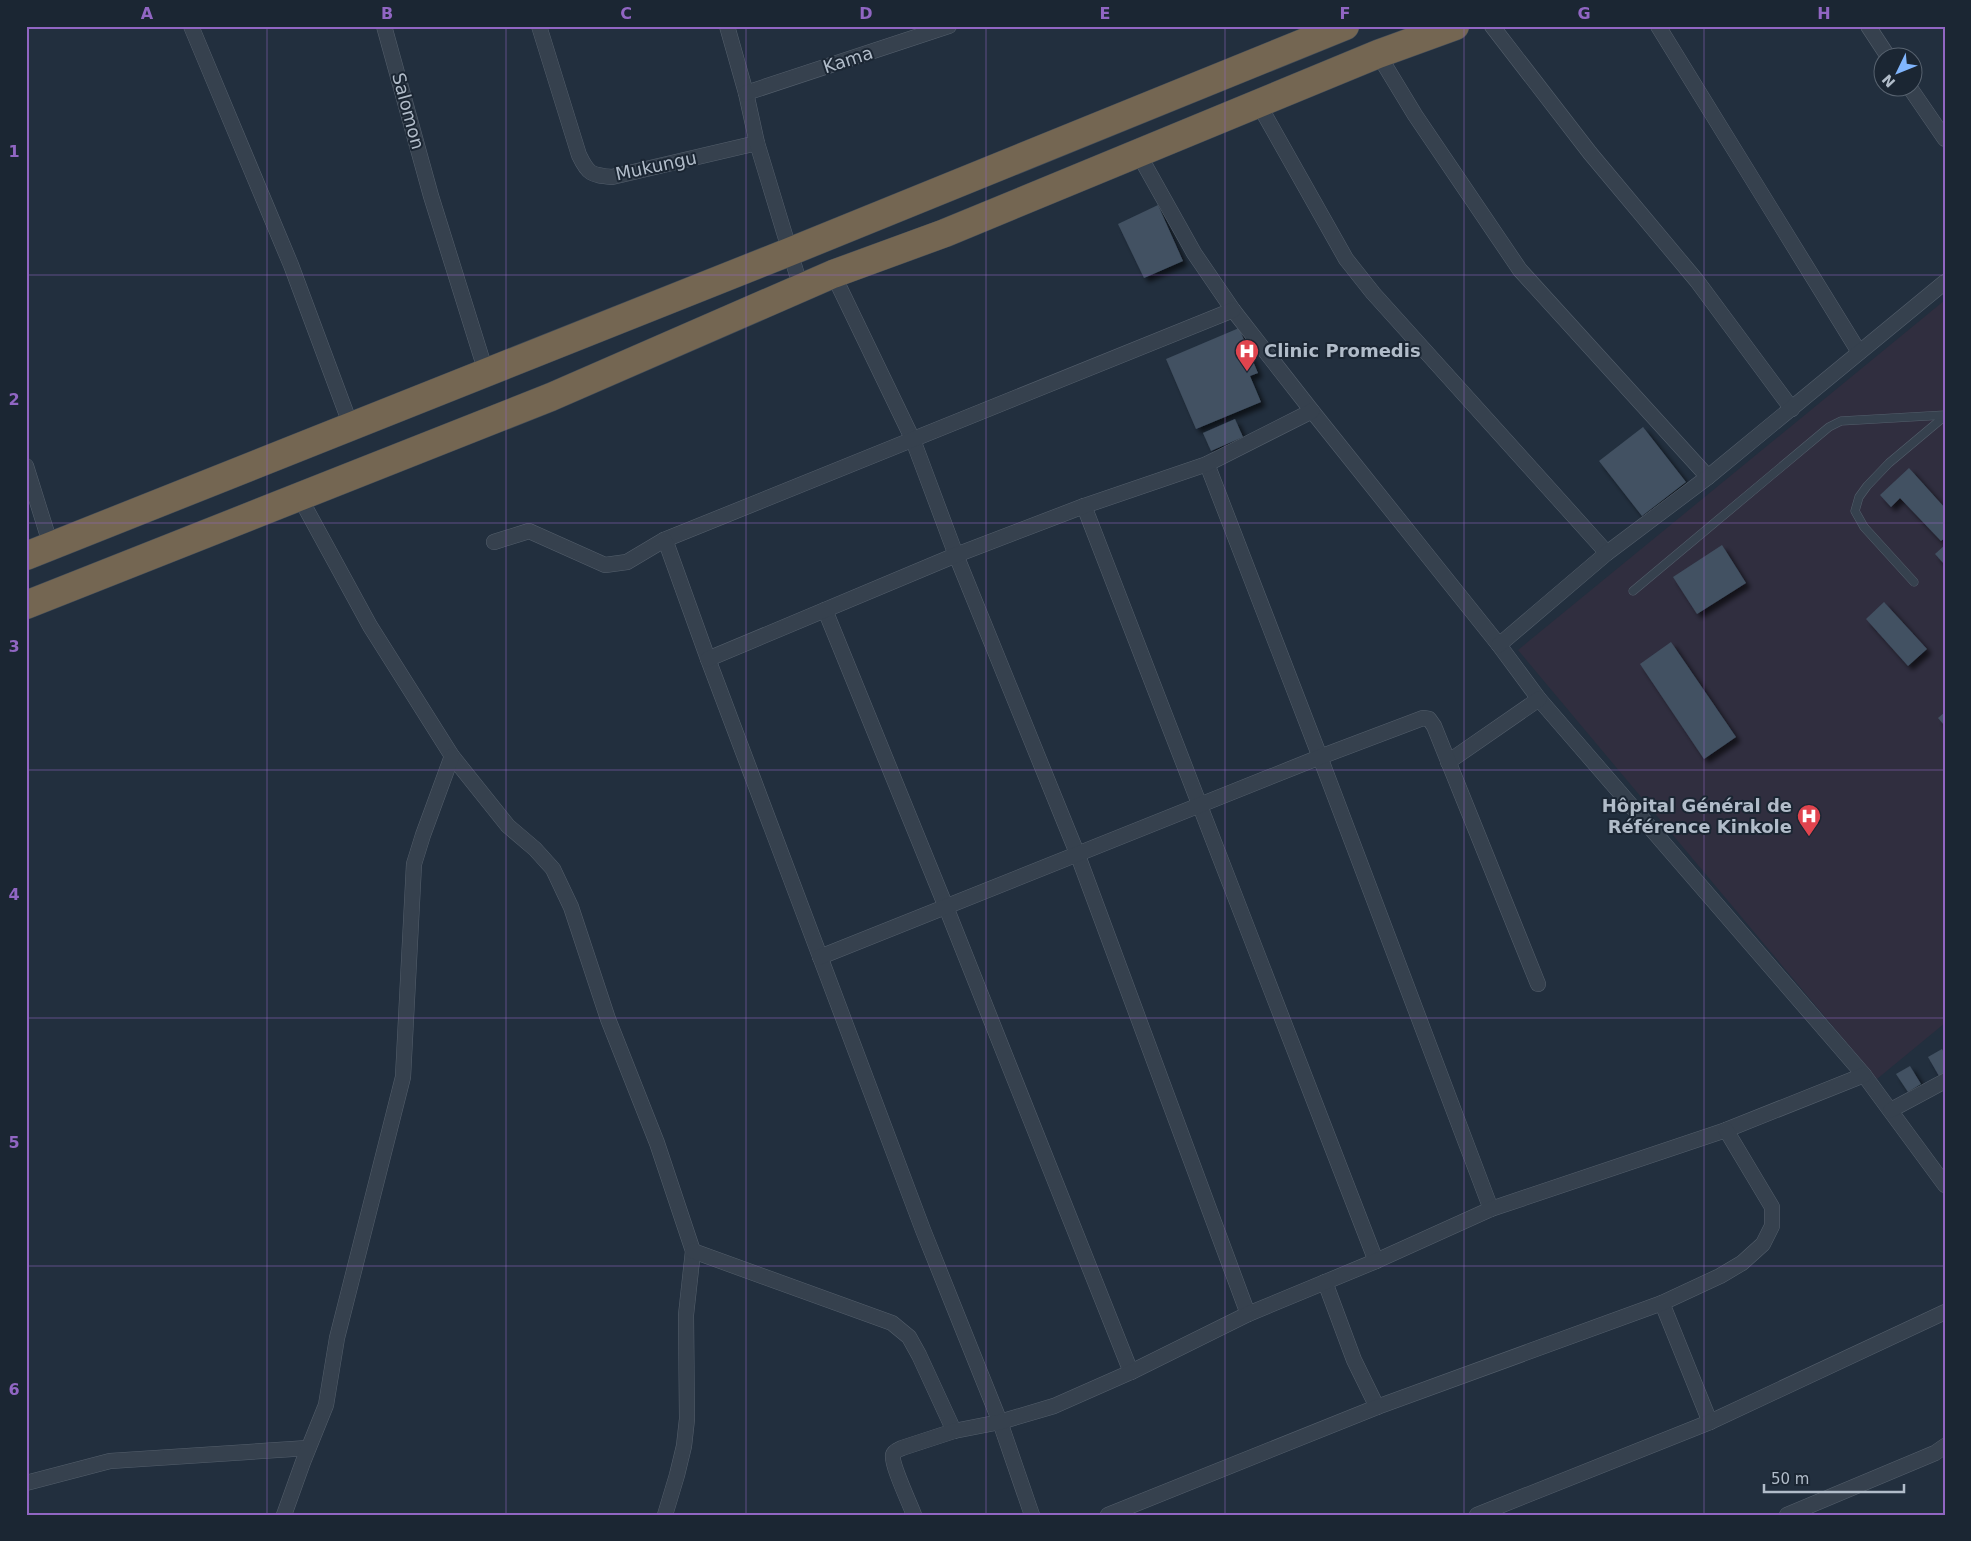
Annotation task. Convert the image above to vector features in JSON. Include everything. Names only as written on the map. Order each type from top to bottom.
[{"type":"highway","points":[[26,556],[789,252],[1345,26]]},
{"type":"highway","points":[[26,605],[551,397],[834,274],[946,232],[1378,54],[1455,26]]},
{"type":"street","points":[[191,26],[291,265],[351,426]]},
{"type":"street","name":"Salomon","points":[[384,26],[431,196],[486,372]]},
{"type":"street","name":"Mukungu","points":[[539,26],[578,155],[585,167],[594,175],[612,177],[757,143]]},
{"type":"street","points":[[727,26],[746,94],[757,143],[789,252],[802,288]]},
{"type":"street","name":"Kama","points":[[746,94],[949,26]]},
{"type":"street","points":[[1492,26],[1590,153],[1697,281],[1792,408]]},
{"type":"street","points":[[1658,26],[1859,352]]},
{"type":"street","points":[[1868,26],[1882,48]]},
{"type":"street","points":[[1378,54],[1415,115],[1520,270],[1708,476]]},
{"type":"street","points":[[1917,98],[1944,137]]},
{"type":"street","points":[[1258,103],[1346,259],[1373,294],[1607,553]]},
{"type":"street","points":[[1138,153],[1194,253],[1233,310],[1312,412],[1499,645],[1539,699],[1864,1075],[1945,1185]]},
{"type":"street","points":[[834,274],[913,440],[956,555],[1077,853],[1248,1314]]},
{"type":"street","points":[[1499,645],[1607,553],[1708,476],[1945,282]]},
{"type":"street","points":[[494,542],[529,531],[605,565],[626,562],[664,540],[1233,310]]},
{"type":"street","points":[[708,659],[956,555],[1084,506],[1207,464],[1312,412]]},
{"type":"street","points":[[1207,464],[1320,756],[1491,1209]]},
{"type":"street","points":[[26,466],[51,546]]},
{"type":"street","points":[[299,496],[370,626],[452,756],[508,826],[535,849],[553,869],[571,906],[608,1019],[657,1143],[693,1251],[686,1315],[687,1419],[684,1446],[664,1515]]},
{"type":"street","points":[[1084,506],[1376,1261]]},
{"type":"street","points":[[664,540],[923,1230],[1000,1422],[1032,1515]]},
{"type":"street","points":[[825,610],[946,906],[1132,1372]]},
{"type":"street","points":[[1448,762],[1539,699]]},
{"type":"street","points":[[820,957],[1320,756],[1423,718],[1429,719],[1434,726],[1538,984]]},
{"type":"street","points":[[284,1515],[326,1405],[337,1338],[404,1078],[414,864],[452,756]]},
{"type":"street","points":[[914,1515],[894,1466],[892,1456],[902,1448],[954,1431],[1000,1422],[1054,1406],[1132,1372],[1248,1314],[1376,1261],[1491,1209],[1726,1130],[1864,1075]]},
{"type":"street","points":[[1891,1110],[1945,1081]]},
{"type":"street","points":[[1108,1515],[1377,1407],[1662,1303],[1720,1276],[1742,1263],[1763,1244],[1772,1226],[1772,1207],[1726,1130]]},
{"type":"street","points":[[693,1251],[892,1323],[909,1337],[916,1349],[954,1431]]},
{"type":"street","points":[[1325,1282],[1354,1360],[1377,1407]]},
{"type":"street","points":[[1662,1303],[1710,1422]]},
{"type":"street","points":[[1477,1515],[1710,1422],[1945,1312]]},
{"type":"street","points":[[1787,1515],[1936,1452],[1945,1446]]},
{"type":"street","points":[[26,1483],[110,1461],[308,1448]]},
{"type":"lane","points":[[1914,582],[1864,527],[1856,511],[1859,497],[1867,486],[1945,415]]},
{"type":"lane","points":[[1633,591],[1829,427],[1841,421],[1945,415]]},
{"type":"shaded area","name":"Hôpital Général de Référence Kinkole","points":[[1945,300],[1945,1023],[1877,1079],[1518,650]]},
{"type":"building","points":[[1158,205],[1183,261],[1144,278],[1118,224]]},
{"type":"building","points":[[1239,328],[1258,373],[1250,376],[1261,402],[1196,429],[1166,359]]},
{"type":"building","points":[[1235,419],[1243,437],[1211,451],[1203,433]]},
{"type":"building","points":[[1643,427],[1686,482],[1642,516],[1599,461]]},
{"type":"building","points":[[1909,468],[1945,508],[1945,538],[1941,541],[1900,498],[1891,507],[1880,495]]},
{"type":"building","points":[[1722,545],[1746,583],[1697,614],[1673,577]]},
{"type":"building","points":[[1945,545],[1945,565],[1935,554]]},
{"type":"building","points":[[1884,602],[1927,649],[1908,666],[1866,619]]},
{"type":"building","points":[[1671,642],[1736,737],[1704,759],[1640,664]]},
{"type":"building","points":[[1945,712],[1945,726],[1938,718]]},
{"type":"building","points":[[1942,1049],[1945,1054],[1945,1073],[1939,1076],[1928,1057]]},
{"type":"building","points":[[1910,1066],[1921,1084],[1908,1092],[1896,1074]]},
{"type":"place","name":"Clinic Promedis","points":[[1247,372]]},
{"type":"place","name":"Hôpital Général de Référence Kinkole","points":[[1809,837]]}]
